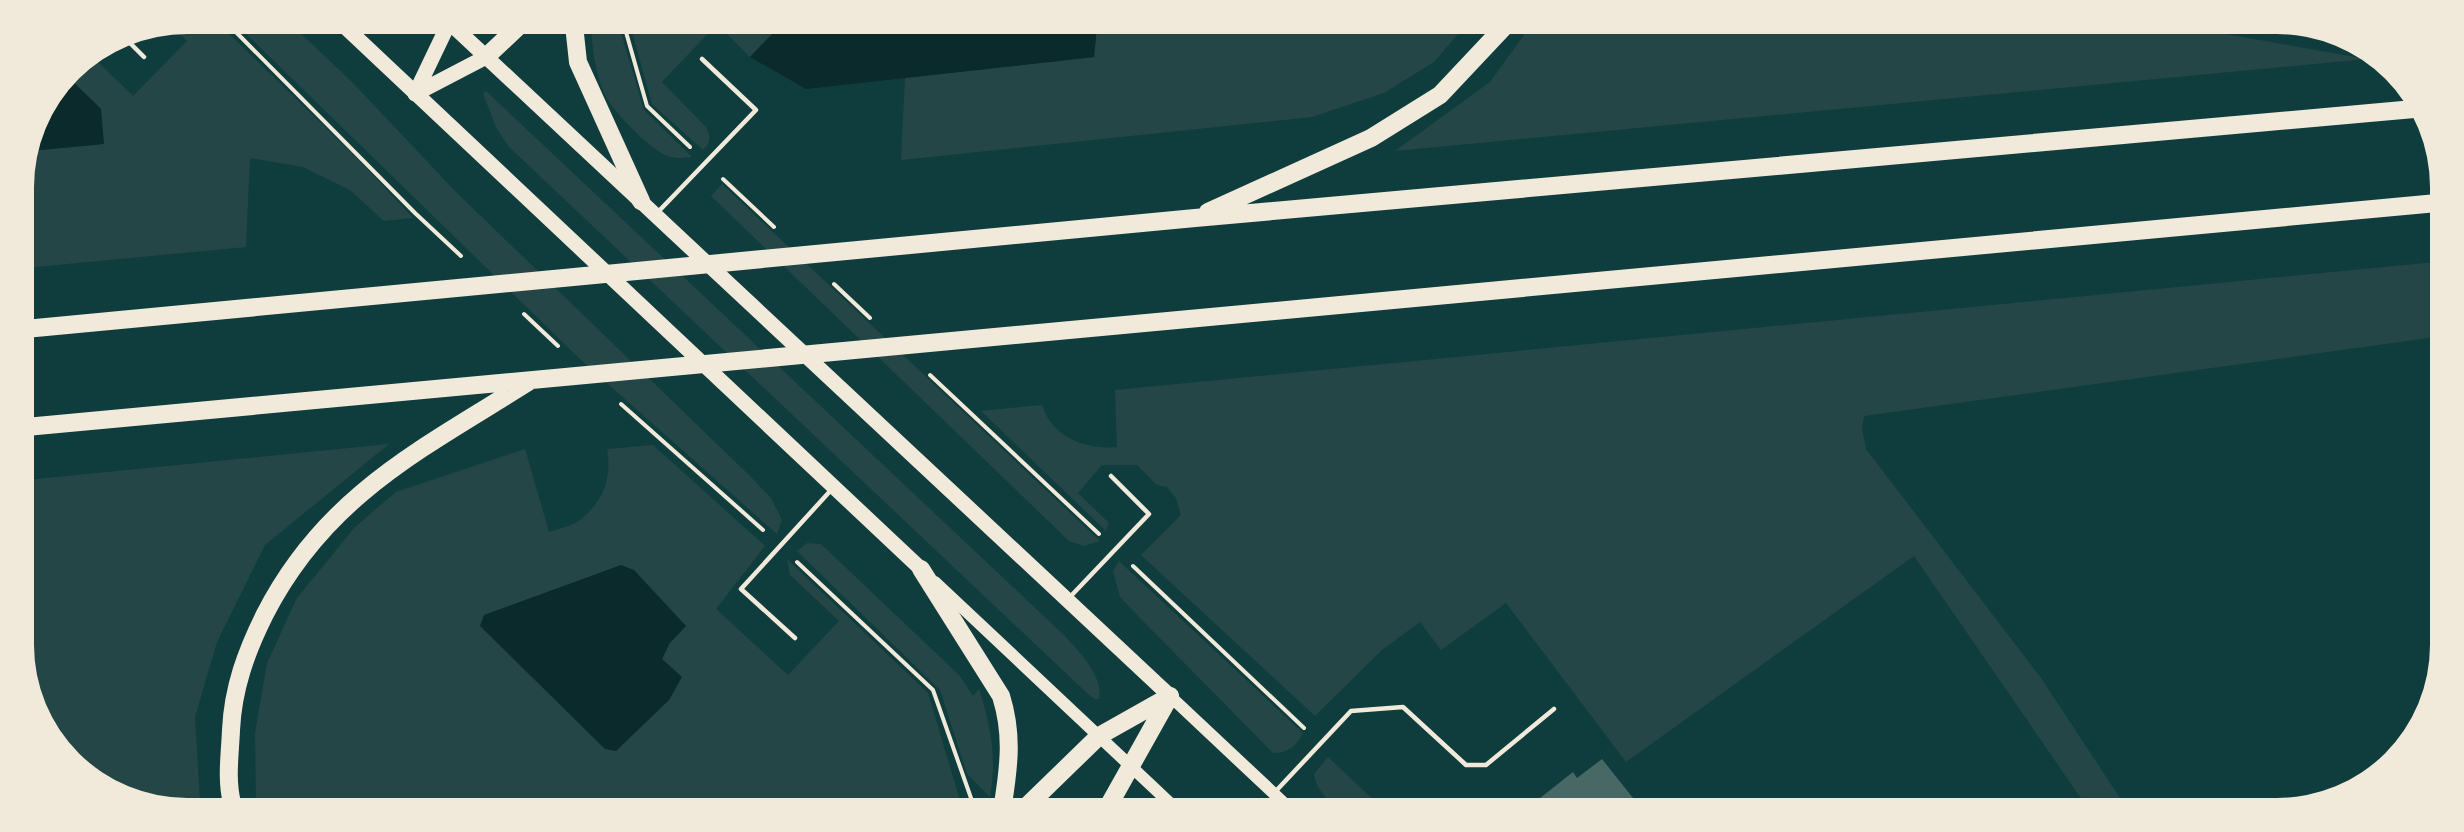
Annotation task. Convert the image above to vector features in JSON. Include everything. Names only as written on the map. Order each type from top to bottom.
[{"type":"highway","points":[[1195,218],[1371,138],[1440,95],[1497,34]]},
{"type":"highway","points":[[486,57],[510,35]]},
{"type":"highway","points":[[575,35],[578,62],[641,201]]},
{"type":"highway","points":[[35,327],[878,250],[1195,218],[2408,110]]},
{"type":"highway","points":[[34,426],[2430,204]]},
{"type":"highway","points":[[231,798],[228,787],[233,698],[252,640],[279,588],[312,539],[351,501],[388,470],[534,379]]},
{"type":"highway","points":[[921,569],[1001,696],[1008,719],[1011,748],[1004,798]]},
{"type":"highway","points":[[1036,798],[1099,736],[1170,696]]},
{"type":"highway","points":[[1114,798],[1170,696]]},
{"type":"main road","points":[[353,35],[1164,798]]},
{"type":"main road","points":[[415,94],[445,35]]},
{"type":"main road","points":[[461,35],[1278,797]]},
{"type":"main road","points":[[415,94],[486,57]]},
{"type":"lane","points":[[132,45],[144,57]]},
{"type":"lane","points":[[655,215],[756,110],[702,59]]},
{"type":"lane","points":[[1067,600],[1149,514],[1110,476]]},
{"type":"lane","points":[[795,638],[741,589],[834,487]]},
{"type":"lane","points":[[1274,793],[1351,711],[1403,707],[1466,765],[1486,765],[1554,709]]},
{"type":"path","points":[[627,35],[647,106],[776,229]]},
{"type":"path","points":[[828,278],[872,319]]},
{"type":"path","points":[[924,368],[1320,743]]},
{"type":"shaded area","points":[[1458,34],[1434,62],[1384,93],[1312,117],[901,160],[905,78],[1094,57],[1096,35]]},
{"type":"shaded area","points":[[1524,34],[2226,34],[2361,60],[1395,151],[1490,82]]},
{"type":"shaded area","points":[[181,35],[230,35],[358,159],[413,218],[384,221],[350,190],[303,167],[250,158],[246,247],[35,267],[35,177],[40,150],[103,144],[101,109],[75,84],[99,63],[133,96],[187,41]]},
{"type":"shaded area","points":[[247,35],[303,35],[352,82],[455,191],[771,498],[782,520],[777,534],[581,360]]},
{"type":"shaded area","points":[[592,35],[621,35],[644,110],[692,157],[665,155],[640,136],[622,118],[604,93],[593,51]]},
{"type":"shaded area","points":[[633,35],[707,35],[662,82],[706,127],[709,134],[708,144],[703,150],[652,104]]},
{"type":"shaded area","points":[[728,35],[772,35],[750,57]]},
{"type":"shaded area","points":[[772,35],[1096,35],[1094,57],[806,89],[750,57]]},
{"type":"shaded area","points":[[75,84],[101,109],[104,144],[40,150],[50,120],[60,102]]},
{"type":"shaded area","points":[[486,91],[1065,636],[1094,673],[1100,690],[1099,699],[1089,695],[508,146],[496,127],[483,94]]},
{"type":"shaded area","points":[[722,184],[1100,541],[1084,546],[1069,541],[711,196]]},
{"type":"shaded area","points":[[2430,263],[2430,338],[1864,416],[1862,428],[1866,449],[2041,678],[2119,797],[2080,797],[1914,556],[1626,762],[1506,603],[1441,650],[1420,622],[1382,650],[1315,716],[1141,555],[1181,515],[1176,498],[1167,487],[1157,485],[1137,465],[1102,465],[1078,493],[1109,523],[1106,531],[981,411],[1042,405],[1053,425],[1071,439],[1093,446],[1117,447],[1115,390]]},
{"type":"shaded area","points":[[389,444],[265,545],[217,642],[195,717],[200,798],[148,792],[111,777],[79,753],[55,721],[46,703],[37,675],[34,645],[34,479]]},
{"type":"shaded area","points":[[653,445],[765,546],[716,609],[788,675],[839,621],[790,575],[787,559],[928,693],[959,798],[256,798],[255,733],[267,663],[297,598],[355,527],[396,492],[525,449],[549,532],[580,520],[595,505],[607,479],[607,449]],"holes":[[[634,570],[669,645],[662,659],[681,677],[669,700],[616,750]]]},
{"type":"shaded area","points":[[807,543],[821,544],[959,675],[973,696],[979,689],[992,742],[993,769],[990,797],[967,774],[940,690],[797,551]]},
{"type":"shaded area","points":[[1119,561],[1303,733],[1295,745],[1283,752],[1273,753],[1139,617],[1120,597],[1113,571]]},
{"type":"shaded area","points":[[621,565],[634,570],[686,626],[669,644],[662,659],[682,677],[669,700],[616,751],[605,749],[480,626],[484,615]]},
{"type":"shaded area","points":[[1328,757],[1371,797],[1326,797],[1319,788],[1314,774]]},
{"type":"building","points":[[1602,759],[1632,797],[1541,797],[1573,772],[1577,778]]}]
